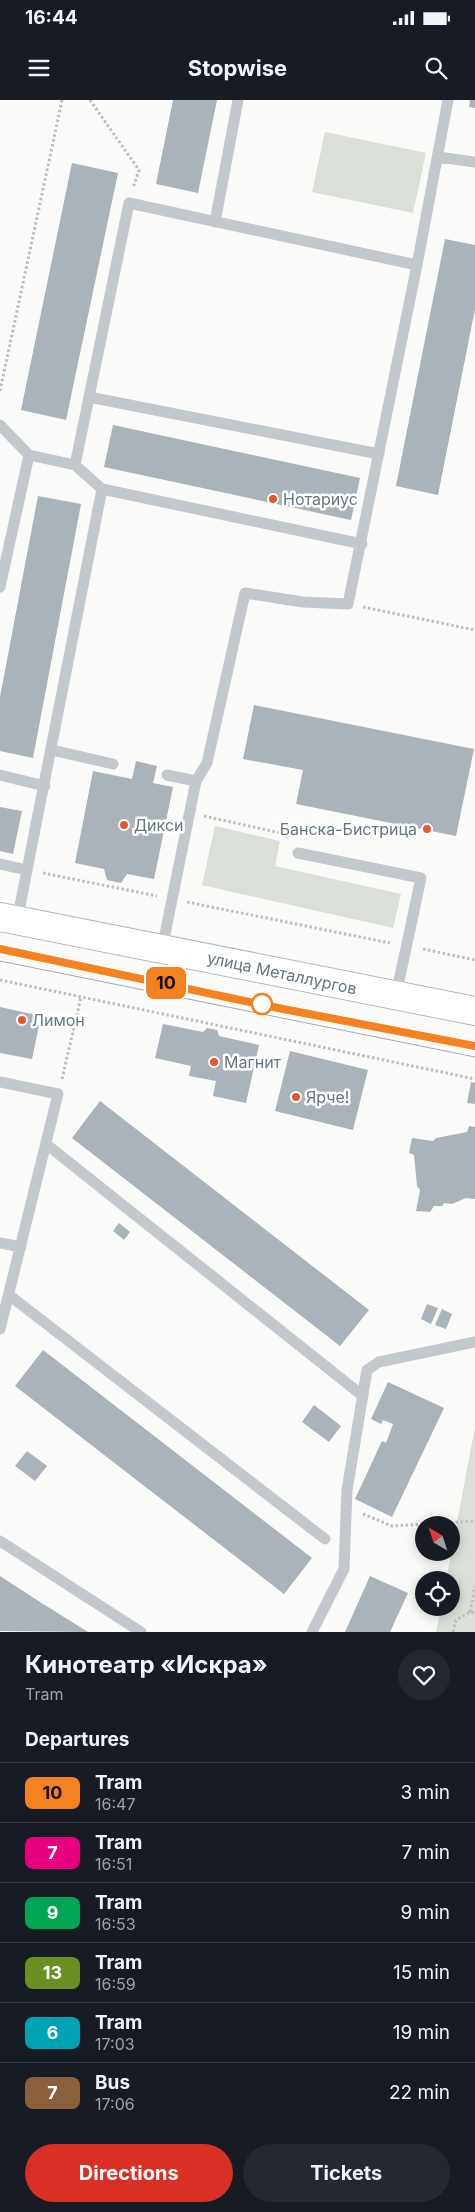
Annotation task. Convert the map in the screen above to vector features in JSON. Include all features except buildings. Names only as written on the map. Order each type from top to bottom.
[{"type":"main road","name":"улица Металлургов","points":[[9,919],[162,948],[396,997],[475,1011]]},
{"type":"lane","points":[[215,222],[238,100]]},
{"type":"lane","points":[[162,948],[196,781],[207,763],[245,592],[303,602],[348,604],[380,454],[448,100]]},
{"type":"lane","points":[[438,157],[475,162]]},
{"type":"lane","points":[[75,465],[129,203],[417,265]]},
{"type":"lane","points":[[89,397],[380,454]]},
{"type":"lane","points":[[0,425],[29,456],[75,465],[102,489],[362,544]]},
{"type":"lane","points":[[0,587],[29,456]]},
{"type":"lane","points":[[9,919],[27,870],[102,489]]},
{"type":"lane","points":[[52,750],[112,764]]},
{"type":"lane","points":[[0,775],[45,786]]},
{"type":"lane","points":[[167,775],[196,781]]},
{"type":"lane","points":[[298,853],[421,878],[396,997]]},
{"type":"lane","points":[[0,864],[27,870]]},
{"type":"lane","points":[[0,1082],[58,1094],[0,1329]]},
{"type":"lane","points":[[46,1144],[363,1396]]},
{"type":"lane","points":[[0,1243],[21,1247]]},
{"type":"lane","points":[[9,1295],[325,1539]]},
{"type":"lane","points":[[312,1632],[344,1570],[347,1490],[367,1370],[379,1362],[475,1342]]},
{"type":"lane","points":[[0,1540],[142,1632]]},
{"type":"path","points":[[0,391],[62,100]]},
{"type":"path","points":[[90,100],[139,170],[129,203]]},
{"type":"path","points":[[348,604],[475,630]]},
{"type":"path","points":[[189,812],[285,834],[298,853]]},
{"type":"path","points":[[27,870],[475,960]]},
{"type":"path","points":[[0,980],[475,1079]]},
{"type":"path","points":[[58,1094],[81,997]]},
{"type":"path","points":[[346,1506],[392,1526],[475,1521]]},
{"type":"path","points":[[470,1612],[475,1586]]},
{"type":"path","points":[[453,1632],[456,1620],[470,1612],[475,1613]]},
{"type":"shaded area","points":[[325,132],[426,153],[413,213],[312,192]]},
{"type":"shaded area","points":[[215,826],[280,841],[275,866],[401,894],[393,928],[202,885]]},
{"type":"shaded area","points":[[475,1427],[475,1632],[436,1632],[439,1616],[460,1616],[460,1571],[448,1571],[450,1561],[460,1561],[460,1516],[458,1516]]},
{"type":"tram line","points":[[0,949],[278,1008],[475,1046]]},
{"type":"tram line","name":"10","points":[[0,949],[278,1008],[475,1046]]},
{"type":"tram line","points":[[0,961],[475,1057]]},
{"type":"place","name":"Нотариус","points":[[273,499]]},
{"type":"place","name":"Дикси","points":[[124,825]]},
{"type":"place","name":"Банска-Бистрица","points":[[427,829]]},
{"type":"place","name":"Лимон","points":[[22,1020]]},
{"type":"place","name":"Магнит","points":[[214,1062]]},
{"type":"place","name":"Ярче!","points":[[296,1097]]}]
